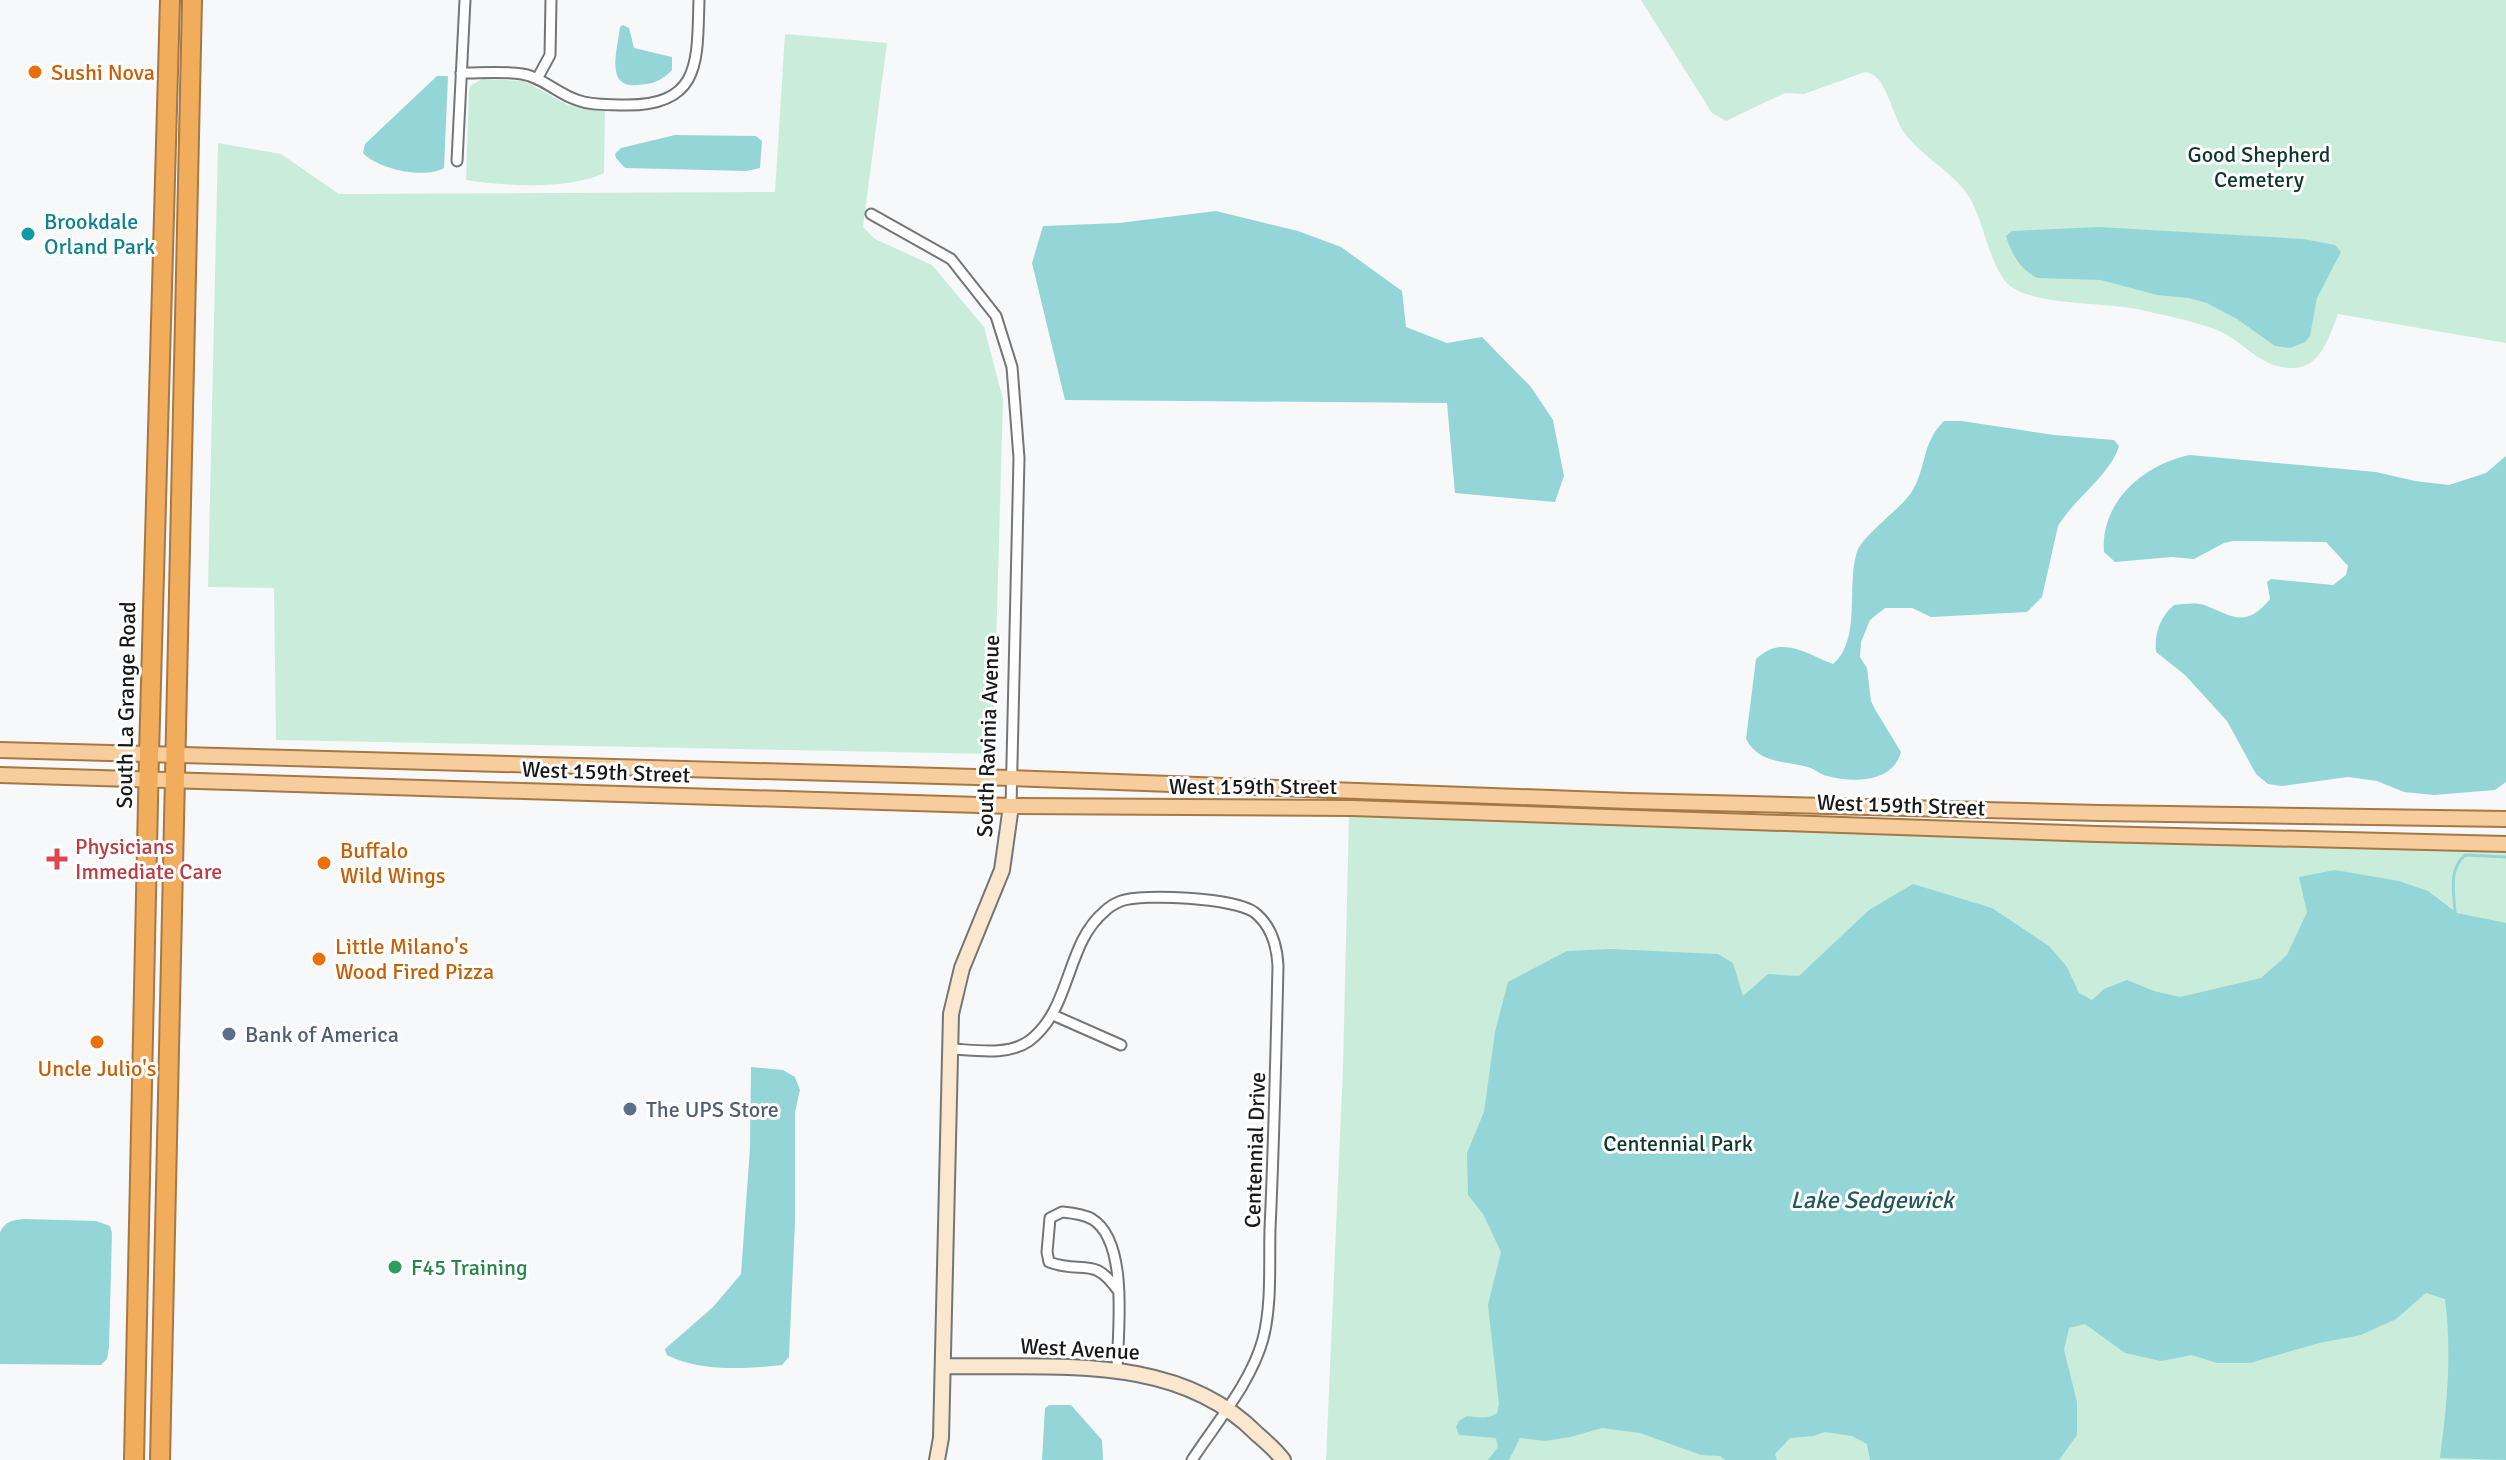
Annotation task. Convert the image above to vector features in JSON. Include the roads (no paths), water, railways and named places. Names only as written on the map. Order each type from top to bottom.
[{"type":"highway","name":"South La Grange Road","points":[[134,1460],[149,754],[170,0]]},
{"type":"highway","points":[[160,1460],[192,0]]},
{"type":"main road","name":"West 159th Street","points":[[0,750],[1011,778],[1629,801],[2506,819]]},
{"type":"main road","name":"West 159th Street","points":[[0,775],[1011,806],[1352,808],[2097,834],[2506,844]]},
{"type":"main road","points":[[2097,834],[2099,813]]},
{"type":"street","points":[[457,161],[465,0]]},
{"type":"street","points":[[537,79],[550,55],[551,0]]},
{"type":"street","points":[[461,73],[523,74],[567,97],[592,104],[661,102],[688,80],[697,59],[699,0]]},
{"type":"street","name":"South Ravinia Avenue","points":[[871,214],[951,259],[996,316],[1012,367],[1019,458],[1011,806],[1002,870],[962,968],[951,1014],[941,1438],[937,1460]]},
{"type":"street","name":"Centennial Drive","points":[[1053,1015],[1093,923],[1121,901],[1138,898],[1235,903],[1254,912],[1265,924],[1278,950],[1267,1313],[1263,1339],[1254,1362],[1192,1460]]},
{"type":"street","points":[[951,1049],[1010,1049],[1026,1043],[1053,1015],[1121,1045]]},
{"type":"street","points":[[1117,1370],[1119,1292],[1115,1253],[1100,1225],[1078,1213],[1062,1212],[1050,1218],[1049,1262],[1058,1266],[1098,1269],[1108,1276],[1119,1292]]},
{"type":"street","name":"West Avenue","points":[[943,1366],[1117,1370],[1180,1384],[1227,1406],[1283,1460]]},
{"type":"water","points":[[620,27],[629,28],[634,48],[672,57],[672,70],[668,74],[643,85],[627,85],[621,81],[617,74],[616,56]]},
{"type":"water","points":[[437,76],[448,76],[444,168],[426,173],[402,171],[380,164],[363,153],[365,144]]},
{"type":"water","points":[[675,135],[756,136],[762,141],[760,168],[747,171],[625,168],[616,158],[615,154],[621,148]]},
{"type":"water","points":[[1216,211],[1298,231],[1341,247],[1402,291],[1406,327],[1447,343],[1482,337],[1531,387],[1553,420],[1564,476],[1555,502],[1455,493],[1447,403],[1065,400],[1032,263],[1043,226],[1119,223]]},
{"type":"water","points":[[2099,227],[2304,239],[2335,245],[2341,252],[2317,298],[2310,336],[2305,342],[2290,348],[2275,346],[2237,319],[2207,303],[2189,298],[2157,295],[2101,280],[2038,278],[2018,261],[2006,236],[2012,231]]},
{"type":"water","points":[[1944,421],[2114,440],[2119,446],[2108,467],[2058,526],[2042,597],[2027,612],[1931,617],[1912,608],[1885,608],[1870,620],[1861,642],[1860,657],[1867,668],[1871,701],[1901,752],[1890,770],[1871,778],[1848,780],[1766,757],[1746,739],[1756,659],[1766,652],[1785,647],[1804,651],[1833,664],[1842,654],[1850,627],[1857,552],[1866,538],[1911,493],[1931,438]]},
{"type":"water","points":[[2190,455],[2376,472],[2449,485],[2486,473],[2506,456],[2506,782],[2495,790],[2434,795],[2404,792],[2377,781],[2348,777],[2282,786],[2268,784],[2256,774],[2227,721],[2185,675],[2156,652],[2159,626],[2174,605],[2199,604],[2232,616],[2247,617],[2270,599],[2267,582],[2271,579],[2333,585],[2346,575],[2348,566],[2326,542],[2233,541],[2194,559],[2172,557],[2115,562],[2104,552],[2109,517],[2117,502],[2142,476]]},
{"type":"water","name":"Lake Sedgewick","points":[[2335,870],[2399,881],[2428,891],[2457,913],[2506,923],[2506,1460],[2440,1458],[2448,1379],[2447,1319],[2445,1299],[2426,1293],[2396,1319],[2361,1335],[2319,1343],[2250,1363],[2217,1363],[2192,1355],[2161,1361],[2125,1353],[2085,1324],[2069,1328],[2064,1350],[2077,1402],[2077,1435],[2059,1460],[1870,1460],[1867,1444],[1852,1436],[1825,1432],[1790,1438],[1775,1454],[1777,1460],[1725,1460],[1720,1456],[1701,1455],[1640,1433],[1602,1428],[1545,1441],[1520,1438],[1509,1460],[1488,1460],[1498,1447],[1496,1438],[1459,1435],[1456,1427],[1459,1421],[1467,1416],[1483,1418],[1493,1415],[1497,1413],[1499,1404],[1488,1305],[1501,1252],[1483,1214],[1468,1195],[1467,1153],[1484,1112],[1495,1032],[1508,982],[1567,951],[1611,949],[1718,954],[1733,963],[1743,996],[1768,974],[1799,976],[1869,910],[1913,884],[1992,908],[2049,946],[2067,967],[2079,993],[2092,1000],[2104,989],[2127,980],[2180,997],[2261,978],[2287,955],[2307,912],[2299,877]]},
{"type":"water","points":[[751,1067],[783,1070],[795,1077],[800,1090],[795,1112],[795,1222],[789,1357],[782,1365],[708,1367],[667,1355],[665,1349],[713,1307],[741,1274],[750,1148]]},
{"type":"water","points":[[24,1219],[96,1221],[110,1226],[109,1347],[107,1359],[101,1365],[0,1364],[0,1232],[10,1222]]},
{"type":"water","points":[[1049,1405],[1071,1405],[1102,1440],[1103,1460],[1042,1460],[1045,1408]]},
{"type":"waterway","points":[[2455,913],[2454,874],[2465,855],[2506,857]]},
{"type":"place","name":"Sushi Nova","points":[[35,72]]},
{"type":"place","name":"Brookdale Orland Park","points":[[28,234]]},
{"type":"place","name":"Physicians Immediate Care","points":[[57,859]]},
{"type":"place","name":"Buffalo Wild Wings","points":[[324,863]]},
{"type":"place","name":"Little Milano's Wood Fired Pizza","points":[[319,959]]},
{"type":"place","name":"Bank of America","points":[[229,1034]]},
{"type":"place","name":"Uncle Julio's","points":[[97,1042]]},
{"type":"place","name":"The UPS Store","points":[[630,1109]]},
{"type":"place","name":"F45 Training","points":[[395,1267]]},
{"type":"park label","name":"Good Shepherd Cemetery","points":[[2259,166]]},
{"type":"park label","name":"Centennial Park","points":[[1678,1143]]}]
